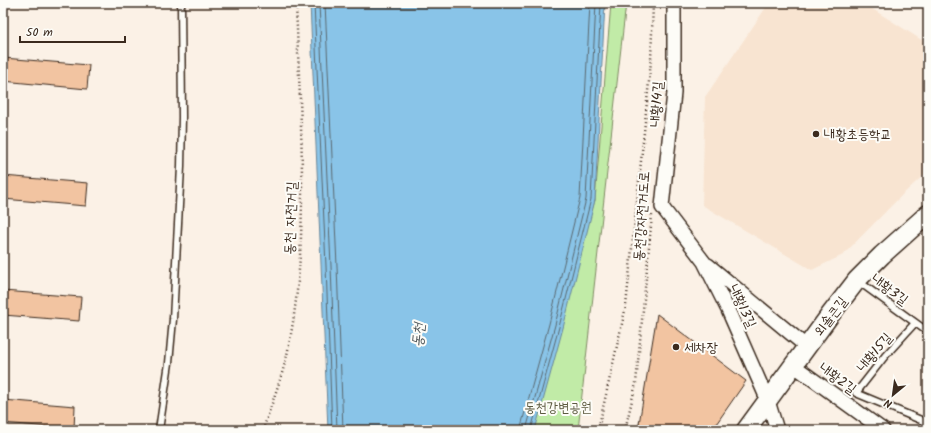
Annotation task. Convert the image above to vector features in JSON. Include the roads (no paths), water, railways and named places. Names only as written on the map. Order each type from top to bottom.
[{"type":"street","name":"내황14길","points":[[657,209],[674,93],[674,3]]},
{"type":"street","name":"내황13길","points":[[657,209],[704,262],[728,310],[768,401],[777,430]]},
{"type":"street","name":"외솔큰길","points":[[746,430],[857,280],[882,255],[928,214]]},
{"type":"street","points":[[704,262],[807,347]]},
{"type":"street","name":"내황2길","points":[[793,365],[883,430]]},
{"type":"lane","points":[[159,430],[169,363],[181,167],[181,3]]},
{"type":"lane","name":"내황3길","points":[[857,280],[928,332]]},
{"type":"lane","name":"내황15길","points":[[915,322],[885,356],[856,393],[928,423]]},
{"type":"water","name":"동천","points":[[310,3],[605,3],[595,200],[563,328],[535,430],[328,430]]},
{"type":"place","name":"내황초등학교","points":[[816,134]]},
{"type":"place","name":"세차장","points":[[676,347]]},
{"type":"park label","name":"동천강변공원","points":[[558,407]]}]
